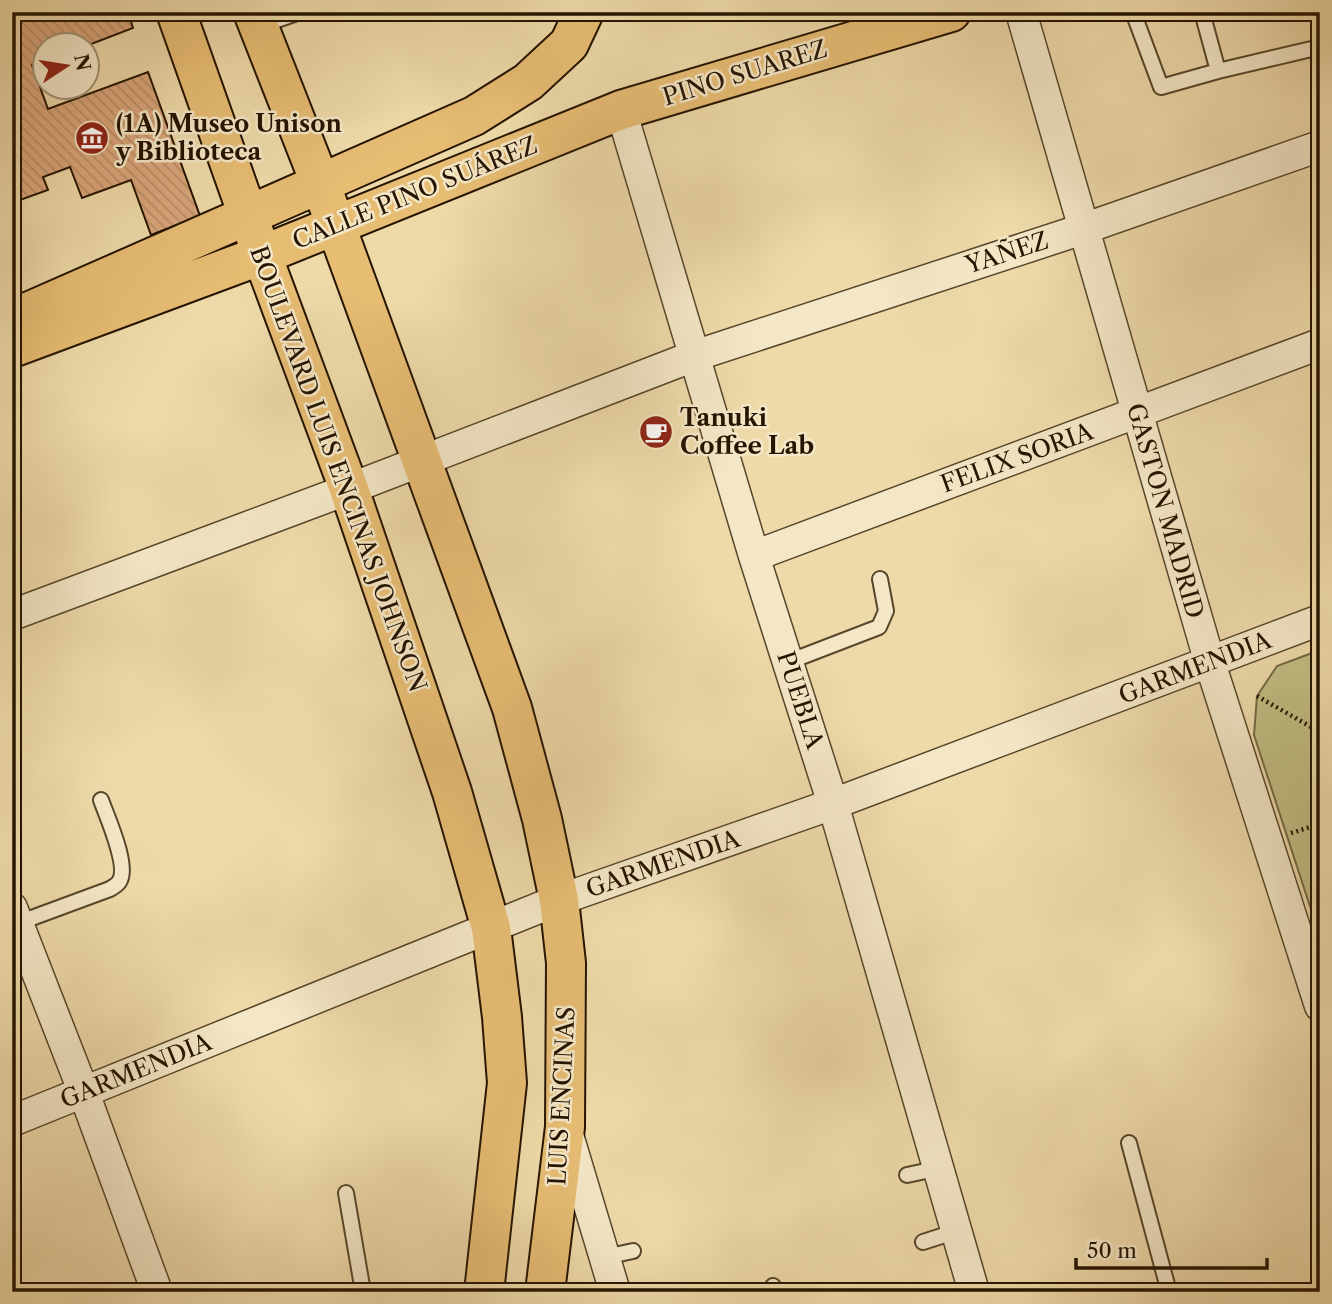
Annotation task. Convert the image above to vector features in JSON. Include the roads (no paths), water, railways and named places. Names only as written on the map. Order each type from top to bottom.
[{"type":"main road","name":"BOULEVARD LUIS ENCINAS JOHNSON","points":[[176,12],[248,217],[349,489],[452,792],[491,928],[507,1083],[484,1292]]},
{"type":"main road","points":[[12,319],[474,116],[528,82],[569,44],[584,12]]},
{"type":"main road","name":"PINO SUAREZ","points":[[621,110],[951,12]]},
{"type":"main road","points":[[256,19],[321,185],[512,708],[542,819],[559,900]]},
{"type":"main road","name":"CALLE PINO SUÁREZ","points":[[12,348],[262,255],[621,110]]},
{"type":"main road","name":"LUIS ENCINAS","points":[[545,1292],[565,1127],[566,963],[559,900]]},
{"type":"street","name":"GASTON MADRID","points":[[1021,12],[1210,663],[1320,1006]]},
{"type":"street","name":"PUEBLA","points":[[621,110],[754,556],[833,804],[974,1292]]},
{"type":"street","name":"YAÑEZ","points":[[12,615],[694,356],[1083,229],[1320,146]]},
{"type":"street","name":"FELIX SORIA","points":[[754,556],[1320,344]]},
{"type":"street","name":"GARMENDIA","points":[[12,1121],[559,900],[833,804],[1320,620]]},
{"type":"street","points":[[15,916],[157,1292]]},
{"type":"street","points":[[565,1127],[619,1254],[615,1292]]},
{"type":"lane","points":[[256,19],[300,12]]},
{"type":"lane","points":[[1133,12],[1161,87],[1320,47]]},
{"type":"lane","points":[[1202,12],[1218,71]]},
{"type":"lane","points":[[788,662],[879,627],[886,611],[880,579]]},
{"type":"lane","points":[[15,916],[110,889],[120,882],[123,870],[120,856],[101,800]]},
{"type":"lane","points":[[1129,1143],[1169,1292]]},
{"type":"lane","points":[[907,1175],[940,1168]]},
{"type":"lane","points":[[346,1193],[362,1286],[366,1292]]},
{"type":"lane","points":[[923,1242],[957,1231]]},
{"type":"place","name":"(1A) Museo Unison y Biblioteca","points":[[92,138]]},
{"type":"place","name":"Tanuki Coffee Lab","points":[[656,432]]}]
